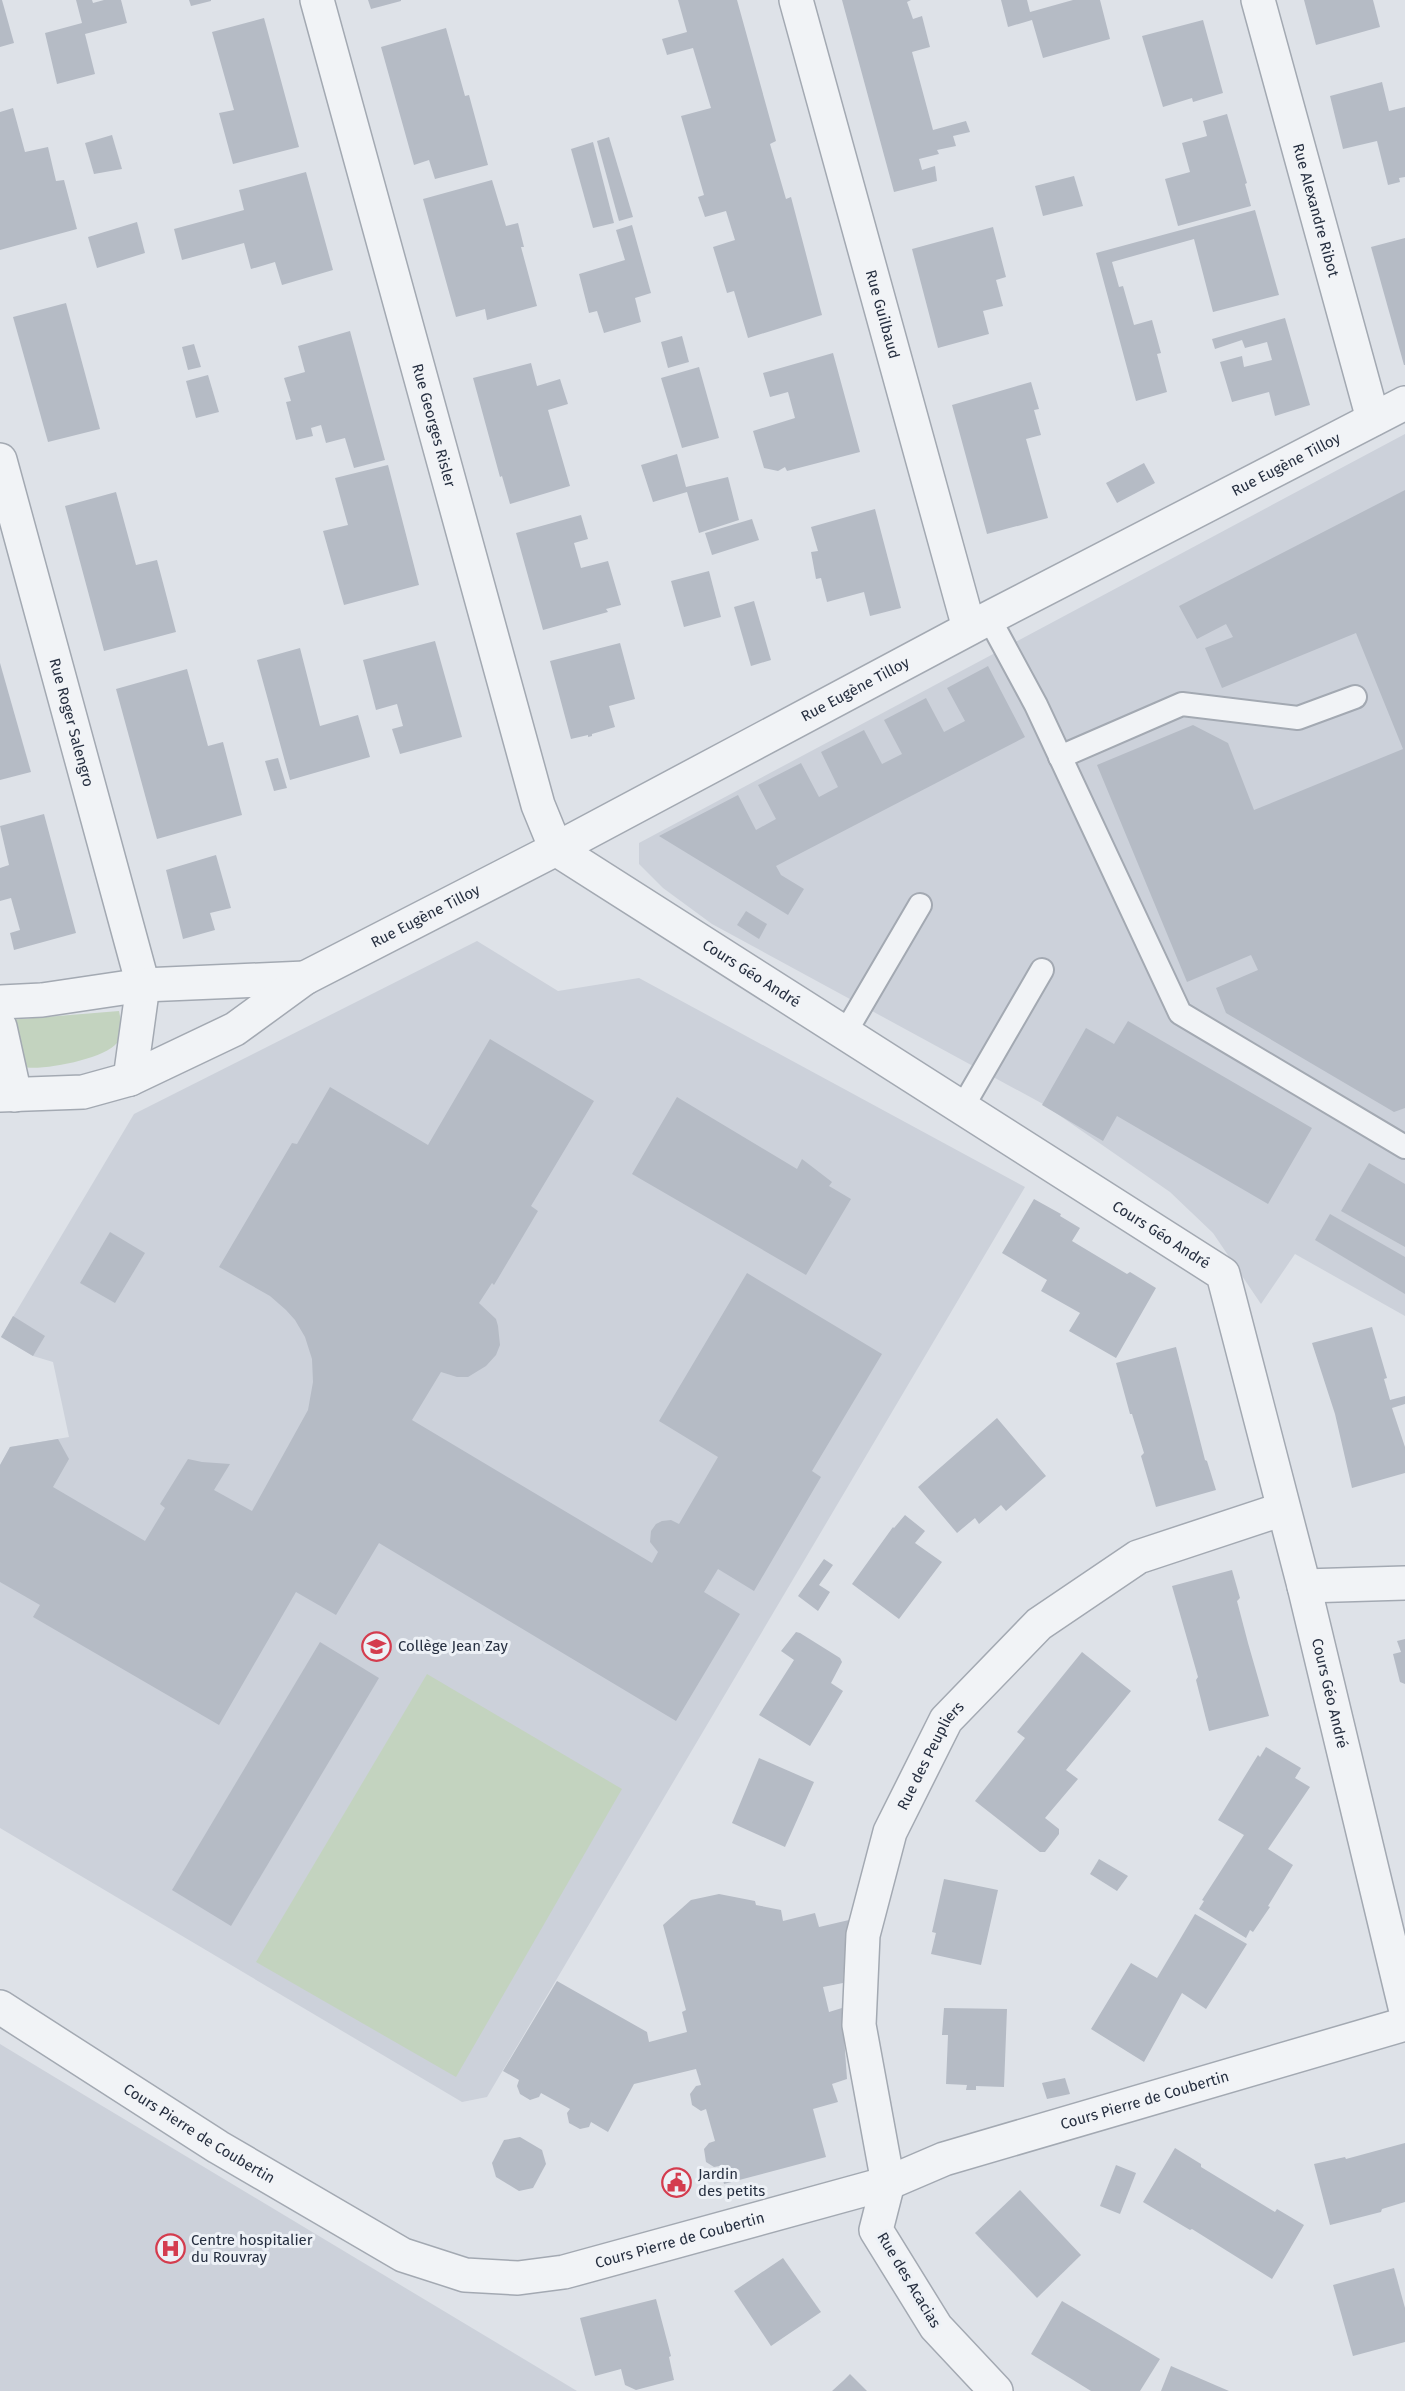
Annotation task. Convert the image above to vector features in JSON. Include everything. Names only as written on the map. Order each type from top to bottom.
[{"type":"street","name":"Rue Georges Risler","points":[[317,0],[538,805],[556,849]]},
{"type":"street","name":"Rue Guilbaud","points":[[796,0],[979,623]]},
{"type":"street","name":"Rue Alexandre Ribot","points":[[1258,0],[1373,419]]},
{"type":"street","name":"Rue Eugène Tilloy","points":[[0,1027],[5,1102],[83,1092],[130,1079],[235,1029],[305,978],[556,849],[979,623],[1405,403]]},
{"type":"street","name":"Rue Roger Salengro","points":[[0,460],[143,985]]},
{"type":"street","name":"Cours Géo André","points":[[556,849],[1223,1274],[1304,1586],[1405,2007]]},
{"type":"street","name":"Rue Eugène Tilloy","points":[[0,1002],[42,1000],[143,985],[305,978]]},
{"type":"street","points":[[130,1079],[143,985]]},
{"type":"street","name":"Rue des Peupliers","points":[[888,2183],[859,2025],[863,1935],[890,1832],[946,1720],[1039,1624],[1138,1557],[1283,1509]]},
{"type":"street","points":[[1304,1586],[1405,1583]]},
{"type":"street","name":"Cours Pierre de Coubertin","points":[[0,2007],[218,2147],[403,2255],[465,2275],[518,2278],[564,2272],[888,2183],[944,2159],[1405,2024]]},
{"type":"street","name":"Rue des Acacias","points":[[888,2183],[876,2230],[936,2327],[996,2391]]},
{"type":"lane","points":[[979,623],[1036,705],[1180,1013],[1405,1147]]},
{"type":"lane","points":[[1060,757],[1182,704],[1298,717],[1355,697]]},
{"type":"lane","points":[[846,1034],[920,905]]},
{"type":"lane","points":[[962,1108],[1042,970]]},
{"type":"shaded area","points":[[1405,434],[1405,1316],[1295,1254],[1261,1304],[1213,1233],[1170,1192],[1043,1104],[712,924],[663,888],[639,864],[639,843]]},
{"type":"shaded area","name":"Collège Jean Zay","points":[[477,941],[558,991],[639,978],[1025,1187],[487,2097],[462,2102],[0,1828],[0,1465],[10,1447],[69,1437],[53,1362],[33,1356],[1,1337],[134,1114]]},
{"type":"shaded area","name":"Centre hospitalier du Rouvray","points":[[0,2044],[104,2107],[577,2391],[0,2391]]},
{"type":"green space","points":[[119,1011],[121,1036],[110,1049],[87,1059],[73,1062],[44,1067],[23,1067],[9,1020]]},
{"type":"green space","points":[[427,1674],[622,1789],[456,2077],[256,1962]]},
{"type":"building","points":[[0,0],[2,0],[14,43],[0,47]]},
{"type":"building","points":[[76,0],[92,0],[93,3],[104,0],[121,0],[127,23],[85,34],[95,74],[57,84],[45,33],[82,23]]},
{"type":"building","points":[[189,0],[211,0],[211,1],[191,6]]},
{"type":"building","points":[[368,0],[401,0],[401,1],[371,9]]},
{"type":"building","points":[[678,0],[737,0],[776,141],[770,144],[786,199],[791,197],[822,315],[748,338],[734,291],[727,293],[713,247],[735,240],[726,211],[705,217],[698,197],[704,195],[681,116],[711,108],[693,48],[667,55],[662,39],[687,32]]},
{"type":"building","points":[[842,0],[911,0],[907,2],[913,19],[922,16],[930,47],[912,52],[933,130],[966,121],[970,132],[953,136],[956,146],[937,150],[939,154],[919,159],[922,170],[935,166],[937,181],[894,192]]},
{"type":"building","points":[[1001,0],[1027,0],[1030,12],[1073,0],[1100,0],[1110,39],[1043,58],[1032,20],[1008,27]]},
{"type":"building","points":[[1304,0],[1373,0],[1380,27],[1316,45]]},
{"type":"building","points":[[264,18],[299,147],[233,164],[219,113],[234,110],[212,32]]},
{"type":"building","points":[[1203,20],[1223,93],[1193,102],[1192,98],[1163,107],[1142,36]]},
{"type":"building","points":[[446,28],[465,96],[469,95],[488,165],[435,179],[429,160],[414,165],[381,47]]},
{"type":"building","points":[[1382,82],[1389,111],[1405,107],[1405,177],[1399,178],[1400,182],[1388,185],[1377,141],[1343,149],[1330,96]]},
{"type":"building","points":[[13,108],[25,152],[48,147],[56,181],[64,180],[77,229],[0,250],[0,112]]},
{"type":"building","points":[[1227,114],[1247,183],[1245,184],[1251,206],[1178,226],[1165,179],[1190,172],[1182,143],[1207,136],[1203,121]]},
{"type":"building","points":[[112,135],[122,169],[94,174],[85,143]]},
{"type":"building","points":[[609,137],[633,217],[619,221],[597,141]]},
{"type":"building","points":[[593,142],[614,223],[593,228],[571,149]]},
{"type":"building","points":[[306,172],[333,270],[282,285],[275,262],[251,269],[244,243],[182,260],[174,229],[244,210],[239,190]]},
{"type":"building","points":[[1074,176],[1083,206],[1043,216],[1035,186]]},
{"type":"building","points":[[492,180],[506,226],[518,223],[524,247],[521,247],[537,306],[487,320],[485,309],[456,317],[423,199]]},
{"type":"building","points":[[1255,210],[1279,295],[1213,312],[1194,239],[1112,262],[1119,287],[1123,286],[1134,325],[1152,320],[1161,353],[1157,354],[1167,392],[1136,401],[1096,253]]},
{"type":"building","points":[[137,222],[145,253],[97,268],[88,237]]},
{"type":"building","points":[[632,225],[651,293],[635,298],[641,322],[604,333],[597,311],[589,313],[579,274],[625,260],[616,230]]},
{"type":"building","points":[[993,227],[1006,277],[996,280],[1003,306],[983,311],[989,334],[938,348],[912,249]]},
{"type":"building","points":[[1405,238],[1405,365],[1404,365],[1371,247]]},
{"type":"building","points":[[66,303],[100,429],[48,442],[13,317]]},
{"type":"building","points":[[1285,318],[1310,405],[1275,416],[1269,392],[1232,402],[1220,362],[1242,356],[1244,367],[1272,360],[1267,342],[1245,348],[1242,340],[1215,349],[1212,339]]},
{"type":"building","points":[[350,331],[385,460],[354,468],[345,438],[326,443],[321,425],[311,428],[313,436],[296,440],[286,402],[291,401],[284,378],[305,372],[298,346]]},
{"type":"building","points":[[682,336],[689,362],[668,368],[661,342]]},
{"type":"building","points":[[194,344],[201,367],[188,370],[182,347]]},
{"type":"building","points":[[833,353],[860,452],[787,471],[785,467],[778,471],[764,468],[753,431],[795,418],[788,392],[770,397],[763,373]]},
{"type":"building","points":[[531,363],[537,386],[560,379],[568,404],[548,410],[570,486],[510,504],[502,476],[500,477],[473,378]]},
{"type":"building","points":[[699,367],[719,438],[682,448],[661,378]]},
{"type":"building","points":[[208,375],[219,412],[196,418],[186,381]]},
{"type":"building","points":[[1031,382],[1039,409],[1034,410],[1041,435],[1026,439],[1048,518],[987,534],[952,405]]},
{"type":"building","points":[[677,454],[686,487],[728,477],[739,520],[699,533],[687,492],[653,502],[641,465]]},
{"type":"building","points":[[1144,463],[1155,483],[1117,503],[1106,483]]},
{"type":"building","points":[[388,465],[419,585],[344,605],[323,531],[348,525],[335,478]]},
{"type":"building","points":[[1405,490],[1405,1108],[1394,1112],[1226,1013],[1216,988],[1258,970],[1251,955],[1187,982],[1097,765],[1193,725],[1228,743],[1254,810],[1403,749],[1356,633],[1222,688],[1205,648],[1233,637],[1226,624],[1197,639],[1179,606]]},
{"type":"building","points":[[116,492],[136,565],[157,560],[176,632],[104,651],[65,506]]},
{"type":"building","points":[[875,509],[901,608],[870,616],[864,592],[827,602],[821,578],[816,579],[811,552],[818,551],[811,527]]},
{"type":"building","points":[[581,515],[588,539],[574,543],[581,568],[608,561],[621,605],[606,609],[608,612],[543,630],[516,533]]},
{"type":"building","points":[[752,519],[759,540],[712,555],[705,533]]},
{"type":"building","points":[[709,571],[721,617],[684,627],[671,581]]},
{"type":"building","points":[[754,601],[771,660],[751,666],[734,607]]},
{"type":"building","points":[[435,641],[462,737],[400,754],[392,729],[403,726],[397,704],[376,710],[363,660]]},
{"type":"building","points":[[620,643],[635,699],[609,706],[615,727],[592,734],[592,736],[571,739],[550,661]]},
{"type":"building","points":[[300,648],[320,726],[358,715],[370,757],[290,780],[257,660]]},
{"type":"building","points":[[0,663],[31,772],[0,780]]},
{"type":"building","points":[[988,666],[1025,737],[776,866],[781,875],[804,889],[788,915],[659,836],[738,795],[756,830],[776,819],[758,785],[801,763],[819,797],[838,787],[821,752],[864,730],[882,764],[902,754],[884,720],[926,698],[944,732],[965,721],[947,688]]},
{"type":"building","points":[[187,669],[208,746],[223,742],[242,815],[157,839],[116,689]]},
{"type":"building","points":[[278,758],[287,788],[274,791],[265,761]]},
{"type":"building","points":[[44,814],[76,933],[14,950],[10,933],[20,930],[11,898],[0,901],[0,868],[9,865],[0,826]]},
{"type":"building","points":[[216,855],[231,908],[210,913],[215,930],[183,939],[166,870]]},
{"type":"building","points":[[746,911],[767,924],[759,939],[737,925]]},
{"type":"building","points":[[1128,1021],[1312,1128],[1268,1204],[1117,1116],[1103,1141],[1042,1105],[1086,1028],[1114,1044]]},
{"type":"building","points":[[490,1039],[594,1101],[531,1206],[538,1211],[494,1285],[492,1283],[479,1303],[496,1319],[500,1345],[496,1355],[486,1366],[468,1377],[457,1377],[441,1372],[412,1420],[652,1563],[658,1552],[650,1542],[651,1531],[656,1524],[662,1521],[671,1520],[679,1524],[718,1457],[659,1421],[747,1273],[882,1354],[812,1471],[821,1477],[754,1591],[718,1569],[704,1592],[740,1614],[676,1721],[379,1543],[336,1615],[296,1592],[219,1725],[33,1617],[40,1605],[0,1582],[0,1465],[10,1447],[58,1439],[69,1459],[53,1487],[145,1541],[165,1508],[160,1504],[188,1459],[230,1464],[214,1490],[252,1511],[308,1410],[313,1382],[312,1359],[305,1337],[286,1310],[270,1296],[219,1267],[292,1143],[297,1144],[330,1087],[428,1145]]},
{"type":"building","points":[[677,1097],[797,1169],[802,1159],[832,1182],[829,1186],[851,1199],[806,1275],[632,1174]]},
{"type":"building","points":[[1369,1163],[1405,1184],[1405,1247],[1341,1211]]},
{"type":"building","points":[[1034,1199],[1080,1228],[1072,1241],[1127,1274],[1130,1272],[1156,1288],[1116,1358],[1069,1331],[1080,1313],[1041,1291],[1047,1280],[1002,1253]]},
{"type":"building","points":[[1330,1214],[1405,1257],[1405,1294],[1315,1240]]},
{"type":"building","points":[[110,1232],[145,1253],[115,1303],[80,1283]]},
{"type":"building","points":[[13,1316],[45,1336],[33,1356],[1,1337]]},
{"type":"building","points":[[1372,1327],[1387,1378],[1384,1379],[1390,1400],[1405,1396],[1405,1404],[1392,1408],[1405,1447],[1405,1473],[1352,1488],[1335,1414],[1312,1343]]},
{"type":"building","points":[[1176,1347],[1205,1460],[1216,1490],[1156,1507],[1141,1456],[1144,1453],[1116,1363]]},
{"type":"building","points":[[997,1418],[1046,1476],[1006,1511],[1001,1505],[979,1524],[975,1518],[957,1533],[918,1487]]},
{"type":"building","points":[[905,1515],[925,1531],[915,1543],[942,1562],[899,1619],[852,1584],[893,1527]]},
{"type":"building","points":[[824,1559],[833,1565],[819,1585],[830,1592],[818,1611],[798,1596]]},
{"type":"building","points":[[1232,1570],[1240,1598],[1237,1601],[1269,1716],[1209,1731],[1196,1680],[1198,1677],[1172,1586]]},
{"type":"building","points":[[796,1632],[840,1658],[842,1662],[831,1683],[843,1691],[810,1746],[759,1715],[794,1660],[781,1651]]},
{"type":"building","points":[[1405,1639],[1405,1684],[1400,1682],[1393,1654],[1401,1652],[1397,1641]]},
{"type":"building","points":[[320,1642],[379,1678],[231,1926],[172,1890]]},
{"type":"building","points":[[1082,1652],[1131,1691],[1066,1770],[1078,1779],[1045,1818],[1059,1829],[1059,1834],[1045,1852],[1040,1852],[975,1801],[1025,1738],[1017,1732]]},
{"type":"building","points":[[1266,1747],[1301,1768],[1295,1778],[1310,1787],[1268,1849],[1293,1865],[1268,1906],[1270,1907],[1253,1932],[1250,1930],[1246,1938],[1199,1909],[1204,1901],[1202,1900],[1244,1835],[1218,1820],[1258,1755],[1260,1757]]},
{"type":"building","points":[[759,1758],[814,1782],[785,1847],[732,1823]]},
{"type":"building","points":[[1099,1859],[1128,1876],[1117,1891],[1090,1874]]},
{"type":"building","points":[[944,1879],[998,1890],[981,1965],[931,1954],[936,1933],[932,1932]]},
{"type":"building","points":[[719,1894],[755,1901],[756,1905],[781,1910],[783,1921],[815,1913],[819,1927],[849,1920],[843,1983],[823,1987],[829,2012],[842,2008],[847,2079],[832,2084],[838,2102],[813,2109],[826,2157],[724,2184],[720,2166],[714,2167],[706,2162],[704,2149],[709,2143],[715,2141],[706,2109],[701,2111],[692,2105],[690,2094],[696,2086],[701,2085],[696,2069],[634,2084],[608,2132],[591,2122],[589,2127],[580,2129],[569,2123],[567,2113],[570,2109],[541,2093],[539,2097],[530,2100],[520,2094],[517,2086],[519,2080],[503,2071],[557,1981],[647,2032],[649,2042],[687,2032],[682,2012],[686,2010],[663,1925],[691,1900]]},
{"type":"building","points":[[1195,1914],[1247,1944],[1206,2009],[1182,1993],[1144,2062],[1091,2029],[1131,1963],[1157,1978]]},
{"type":"building","points":[[944,2008],[1007,2009],[1004,2087],[976,2086],[976,2090],[966,2090],[967,2085],[946,2084],[948,2035],[942,2035]]},
{"type":"building","points":[[1065,2078],[1070,2094],[1047,2099],[1042,2083]]},
{"type":"building","points":[[520,2137],[542,2150],[546,2164],[533,2188],[519,2191],[496,2177],[492,2163],[504,2140]]},
{"type":"building","points":[[1405,2143],[1405,2202],[1382,2209],[1381,2212],[1330,2225],[1314,2164],[1345,2157],[1346,2159]]},
{"type":"building","points":[[1175,2148],[1201,2164],[1201,2167],[1275,2212],[1277,2209],[1304,2225],[1272,2279],[1192,2229],[1190,2230],[1143,2202]]},
{"type":"building","points":[[1116,2165],[1136,2173],[1120,2214],[1100,2206]]},
{"type":"building","points":[[1020,2190],[1081,2255],[1037,2298],[975,2233]]},
{"type":"building","points":[[783,2258],[821,2312],[771,2346],[734,2291]]},
{"type":"building","points":[[1394,2268],[1405,2308],[1405,2342],[1353,2356],[1333,2285]]},
{"type":"building","points":[[656,2299],[671,2356],[669,2357],[674,2380],[636,2390],[625,2385],[621,2369],[595,2376],[580,2318]]},
{"type":"building","points":[[1062,2301],[1160,2359],[1140,2391],[1091,2391],[1031,2354]]},
{"type":"building","points":[[1171,2366],[1229,2391],[1161,2391]]},
{"type":"building","points":[[850,2374],[867,2391],[832,2391],[843,2381]]},
{"type":"place","name":"Collège Jean Zay","points":[[377,1646]]},
{"type":"place","name":"Jardin des petits","points":[[677,2183]]},
{"type":"place","name":"Centre hospitalier du Rouvray","points":[[170,2249]]}]
